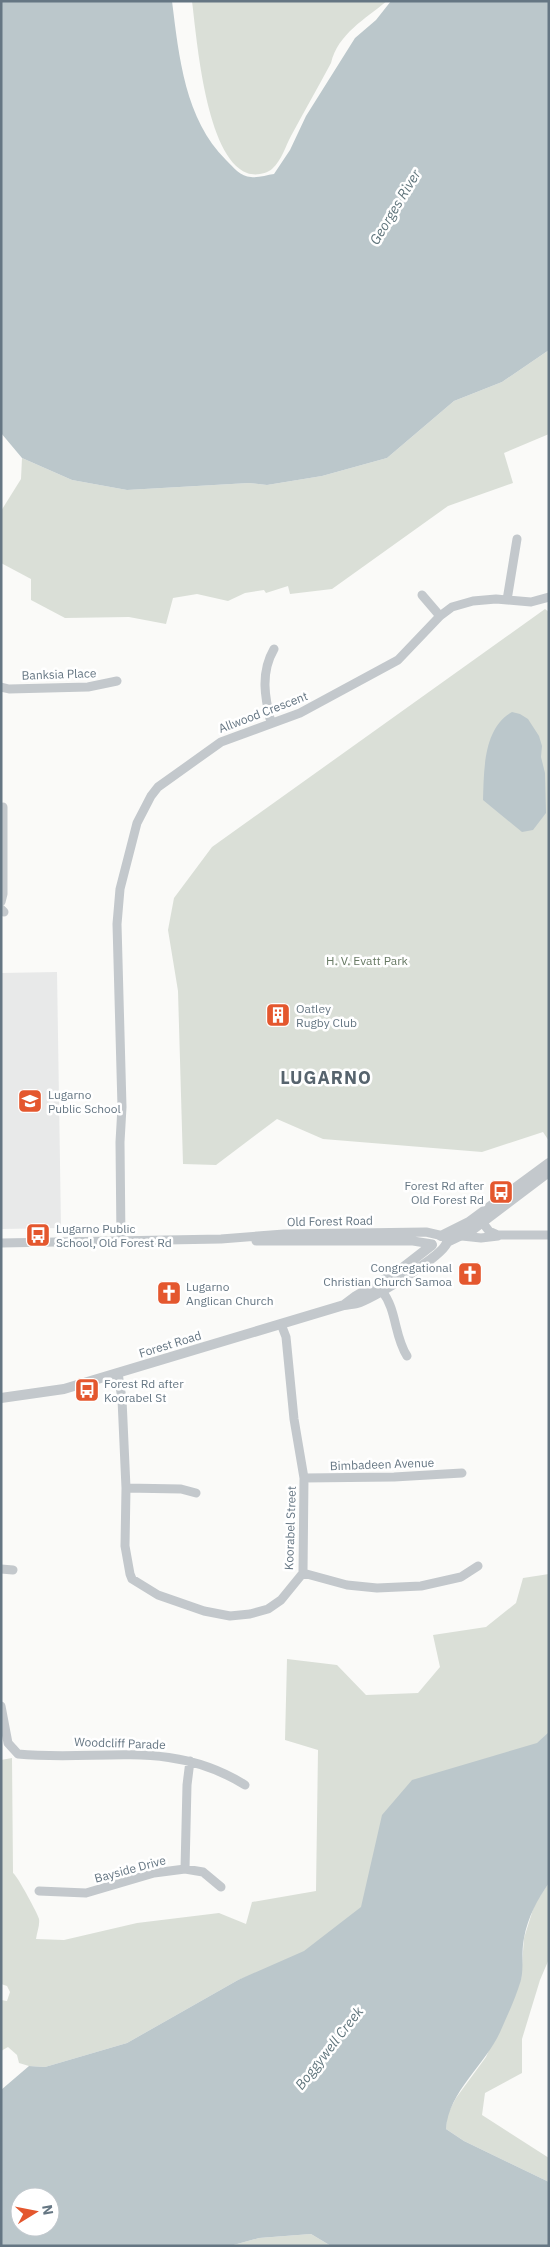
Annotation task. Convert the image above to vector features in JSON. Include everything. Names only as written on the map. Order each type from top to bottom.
[{"type":"street","points":[[506,600],[518,539]]},
{"type":"street","points":[[422,595],[440,616]]},
{"type":"street","name":"Allwood Crescent","points":[[121,1241],[120,1142],[122,1107],[117,924],[120,889],[137,823],[151,796],[158,787],[221,742],[300,713],[398,660],[440,616],[452,607],[473,601],[506,600],[531,602],[549,597]]},
{"type":"street","points":[[271,723],[265,698],[264,680],[267,660],[274,649]]},
{"type":"street","name":"Banksia Place","points":[[1,687],[9,689],[88,687],[117,681]]},
{"type":"street","points":[[1,902],[3,894],[3,807]]},
{"type":"street","name":"Forest Road","points":[[442,1241],[462,1236],[549,1163]]},
{"type":"street","name":"Forest Road","points":[[1,1398],[57,1390],[344,1305],[356,1304],[382,1291],[442,1241],[480,1219],[549,1172]]},
{"type":"street","points":[[480,1219],[492,1233],[500,1235]]},
{"type":"street","name":"Old Forest Road","points":[[1,1243],[221,1239],[284,1234],[426,1232],[442,1241]]},
{"type":"street","points":[[462,1236],[481,1238],[500,1235],[549,1235]]},
{"type":"street","name":"Old Forest Road","points":[[221,1239],[284,1242],[408,1241],[432,1245]]},
{"type":"street","points":[[408,1241],[414,1248],[416,1257]]},
{"type":"street","points":[[432,1245],[436,1250],[442,1241]]},
{"type":"street","name":"Forest Road","points":[[344,1305],[396,1273],[432,1245]]},
{"type":"street","points":[[382,1291],[390,1304],[399,1341],[407,1356]]},
{"type":"street","name":"Koorabel Street","points":[[118,1373],[122,1399],[126,1488],[125,1546],[132,1579],[149,1590],[204,1611],[230,1616],[250,1614],[268,1609],[281,1600],[303,1573],[304,1478],[294,1419],[286,1337],[281,1324]]},
{"type":"street","name":"Bimbadeen Avenue","points":[[304,1478],[394,1477],[462,1473]]},
{"type":"street","points":[[126,1488],[181,1488],[196,1493]]},
{"type":"street","points":[[303,1573],[347,1586],[377,1588],[412,1586],[461,1577],[478,1566]]},
{"type":"street","points":[[1,1568],[13,1570]]},
{"type":"street","name":"Woodcliff Parade","points":[[1,1706],[8,1743],[18,1754],[146,1754],[190,1762],[222,1771],[245,1785]]},
{"type":"street","points":[[185,1869],[190,1762]]},
{"type":"street","name":"Bayside Drive","points":[[39,1891],[86,1893],[154,1874],[185,1869],[203,1872],[221,1887]]},
{"type":"shaded area","name":"Lugarno Public School","points":[[57,972],[61,1228],[1,1229],[1,973]]},
{"type":"green space","points":[[192,1],[387,1],[346,35],[278,162],[270,171],[250,174],[233,163],[222,145],[213,122],[201,69]]},
{"type":"green space","points":[[549,350],[549,434],[504,453],[513,483],[448,506],[332,589],[290,594],[288,586],[266,593],[264,590],[245,593],[228,601],[197,594],[173,598],[166,624],[129,617],[65,618],[31,600],[31,579],[1,563],[1,511],[21,479],[22,458],[72,480],[127,490],[249,483],[267,485],[322,476],[387,458],[454,401],[502,382]]},
{"type":"green space","name":"H. V. Evatt Park","points":[[545,609],[549,612],[549,1141],[543,1132],[482,1152],[323,1139],[277,1119],[216,1165],[183,1164],[178,991],[168,930],[174,898],[212,847]]},
{"type":"green space","points":[[549,1574],[549,1762],[364,1935],[238,1980],[127,2043],[45,2067],[19,2063],[17,2055],[8,2047],[1,2051],[1,2000],[7,2001],[10,1992],[7,1986],[1,1984],[1,1760],[12,1758],[13,1873],[38,1916],[39,1924],[36,1939],[64,1940],[137,1923],[219,1913],[246,1924],[252,1902],[316,1891],[318,1750],[285,1740],[287,1659],[337,1665],[366,1695],[418,1693],[440,1667],[433,1635],[486,1627],[516,1603],[523,1578]]},
{"type":"green space","points":[[549,1883],[549,1959],[540,1980],[522,2039],[522,2073],[485,2093],[482,2115],[549,2158],[549,2182],[464,2141],[446,2129],[447,2115],[456,2098],[486,2057],[521,1979],[524,1938],[535,1903]]},
{"type":"green space","points":[[311,2234],[331,2246],[230,2246],[259,2238]]},
{"type":"water","name":"Georges River","points":[[1,1],[172,1],[181,65],[186,86],[201,126],[212,144],[234,168],[247,177],[260,177],[274,174],[290,150],[306,116],[355,38],[376,20],[391,1],[549,1],[549,350],[502,382],[454,401],[387,458],[322,476],[267,485],[249,483],[127,490],[72,480],[22,458],[1,433]]},
{"type":"water","points":[[512,712],[528,719],[539,736],[545,773],[546,813],[533,830],[522,832],[483,800],[485,764],[490,739],[502,719]]},
{"type":"water","name":"Boggywell Creek","points":[[549,1732],[549,1883],[537,1902],[528,1923],[523,1943],[521,1980],[512,2005],[494,2043],[454,2102],[446,2129],[464,2141],[549,2182],[549,2246],[331,2246],[311,2234],[259,2238],[230,2246],[1,2246],[1,2090],[29,2066],[45,2067],[127,2043],[238,1980],[304,1951],[361,1907],[382,1815],[412,1780],[537,1743]]},
{"type":"place","name":"Oatley Rugby Club","points":[[278,1015]]},
{"type":"place","name":"Lugarno Public School","points":[[30,1101]]},
{"type":"place","name":"Forest Rd after Old Forest Rd","points":[[501,1192]]},
{"type":"place","name":"Lugarno Public School, Old Forest Rd","points":[[38,1235]]},
{"type":"place","name":"Congregational Christian Church Samoa","points":[[470,1274]]},
{"type":"place","name":"Lugarno Anglican Church","points":[[169,1293]]},
{"type":"place","name":"Forest Rd after Koorabel St","points":[[87,1390]]},
{"type":"district","name":"LUGARNO","points":[[326,1077]]}]
